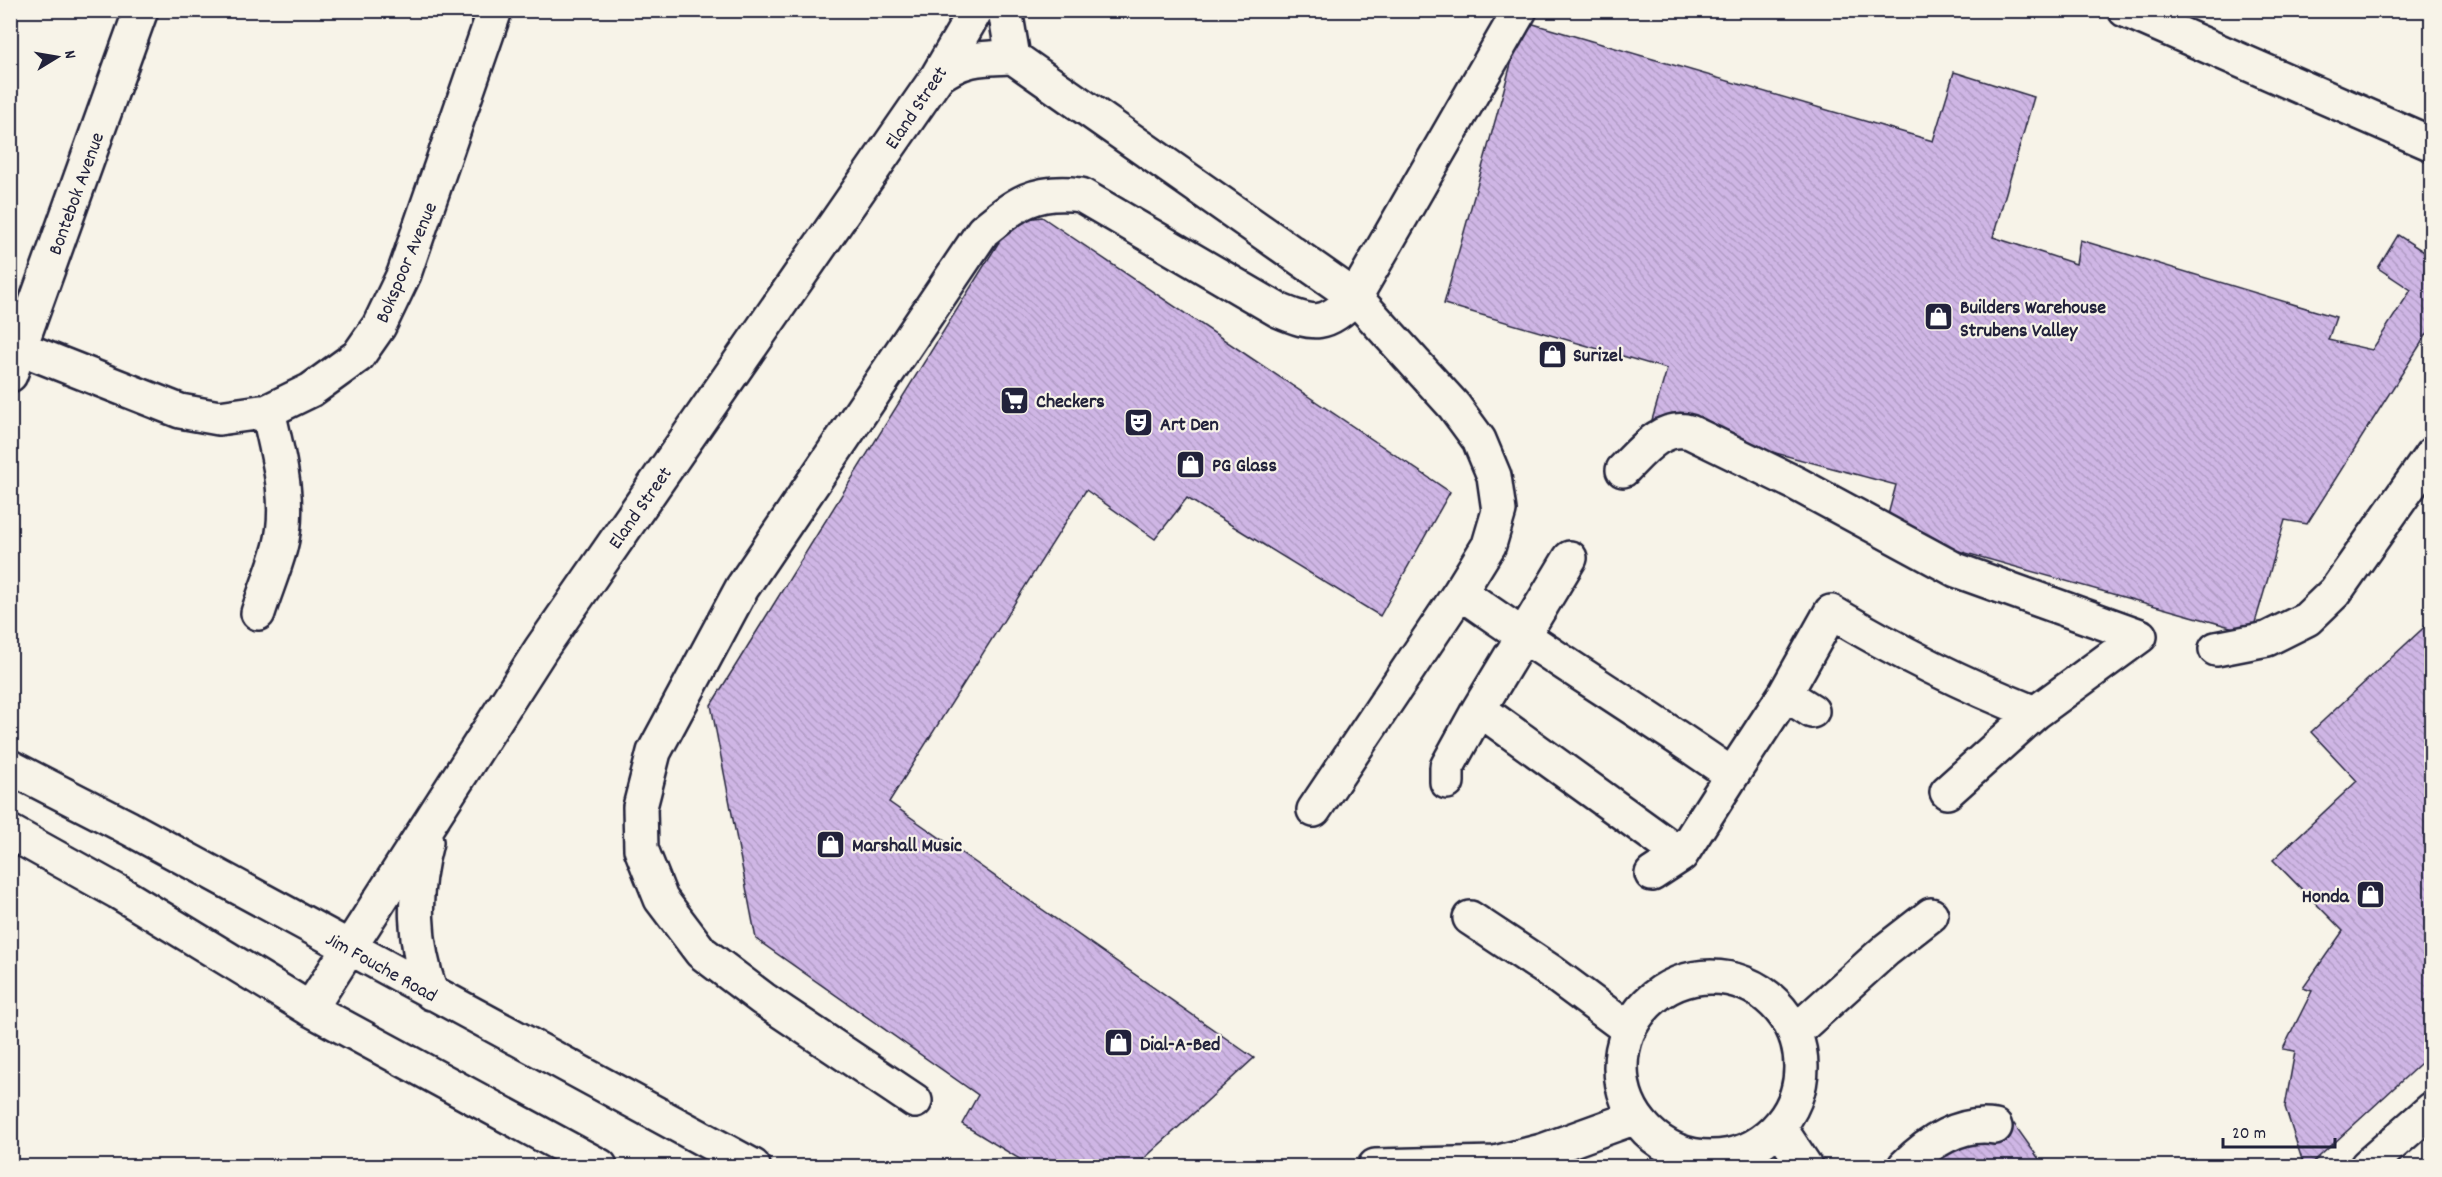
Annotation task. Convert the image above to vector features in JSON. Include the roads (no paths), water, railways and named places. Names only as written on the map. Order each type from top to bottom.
[{"type":"street","name":"Bontebok Avenue","points":[[13,356],[141,10]]},
{"type":"street","name":"Bokspoor Avenue","points":[[13,356],[180,411],[219,418],[268,411],[311,390],[358,356],[379,326],[404,274],[495,10]]},
{"type":"street","name":"Eland Street","points":[[310,1009],[351,950],[547,640],[937,77],[976,10]]},
{"type":"street","points":[[1005,10],[1013,57]]},
{"type":"street","points":[[915,1101],[763,999],[701,952],[661,899],[642,849],[640,807],[654,752],[742,588],[983,231],[1015,204],[1040,195],[1060,192],[1081,195],[1278,310],[1302,321],[1321,322],[1338,314],[1355,297],[1520,10]]},
{"type":"street","points":[[2125,10],[2432,144]]},
{"type":"street","points":[[937,77],[955,63],[972,58],[1013,57],[1355,297],[1454,406],[1479,440],[1494,476],[1499,511],[1489,545],[1314,810]]},
{"type":"street","points":[[258,613],[280,546],[284,497],[280,464],[268,411]]},
{"type":"street","points":[[1623,470],[1655,439],[1675,430],[1690,432],[1795,483],[1956,570],[2140,636],[2035,712],[1947,792]]},
{"type":"street","points":[[2216,649],[2267,639],[2307,618],[2335,592],[2432,454]]},
{"type":"street","points":[[1447,782],[1447,767],[1479,709],[1570,558]]},
{"type":"street","points":[[1460,592],[1523,638],[1617,696],[1732,775]]},
{"type":"street","points":[[1652,874],[1681,855],[1732,775],[1798,703],[1831,612],[1907,656],[1964,685],[2035,712]]},
{"type":"street","points":[[1479,709],[1681,855]]},
{"type":"street","name":"Jim Fouche Road","points":[[10,767],[129,828],[753,1167]]},
{"type":"street","points":[[431,993],[417,944],[416,894],[420,866],[432,820]]},
{"type":"street","points":[[10,832],[118,892],[310,1009],[600,1167]]},
{"type":"street","points":[[1795,1032],[1886,950],[1931,915]]},
{"type":"street","points":[[1470,918],[1550,971],[1629,1029]]},
{"type":"street","points":[[1711,976],[1730,978],[1748,984],[1776,1004],[1795,1032],[1801,1057],[1800,1082],[1792,1106],[1779,1127],[1749,1148],[1733,1155],[1706,1157],[1678,1151],[1654,1138],[1635,1117],[1625,1096],[1621,1074],[1622,1050],[1629,1029],[1644,1005],[1666,988],[1692,978],[1711,976]]},
{"type":"street","points":[[2367,1167],[2432,1109]]},
{"type":"street","points":[[1375,1167],[1495,1163],[1542,1150],[1635,1117]]},
{"type":"street","points":[[1905,1167],[1922,1148],[1956,1131],[1980,1124],[1995,1127]]},
{"type":"street","points":[[1779,1127],[1805,1167]]},
{"type":"place","name":"Builders Warehouse Strubens Valley","points":[[1939,317]]},
{"type":"place","name":"Surizel","points":[[1552,354]]},
{"type":"place","name":"Checkers","points":[[1015,400]]},
{"type":"place","name":"Art Den","points":[[1139,423]]},
{"type":"place","name":"PG Glass","points":[[1191,464]]},
{"type":"place","name":"Marshall Music","points":[[831,844]]},
{"type":"place","name":"Honda","points":[[2370,895]]},
{"type":"place","name":"Dial-A-Bed","points":[[1119,1043]]}]
